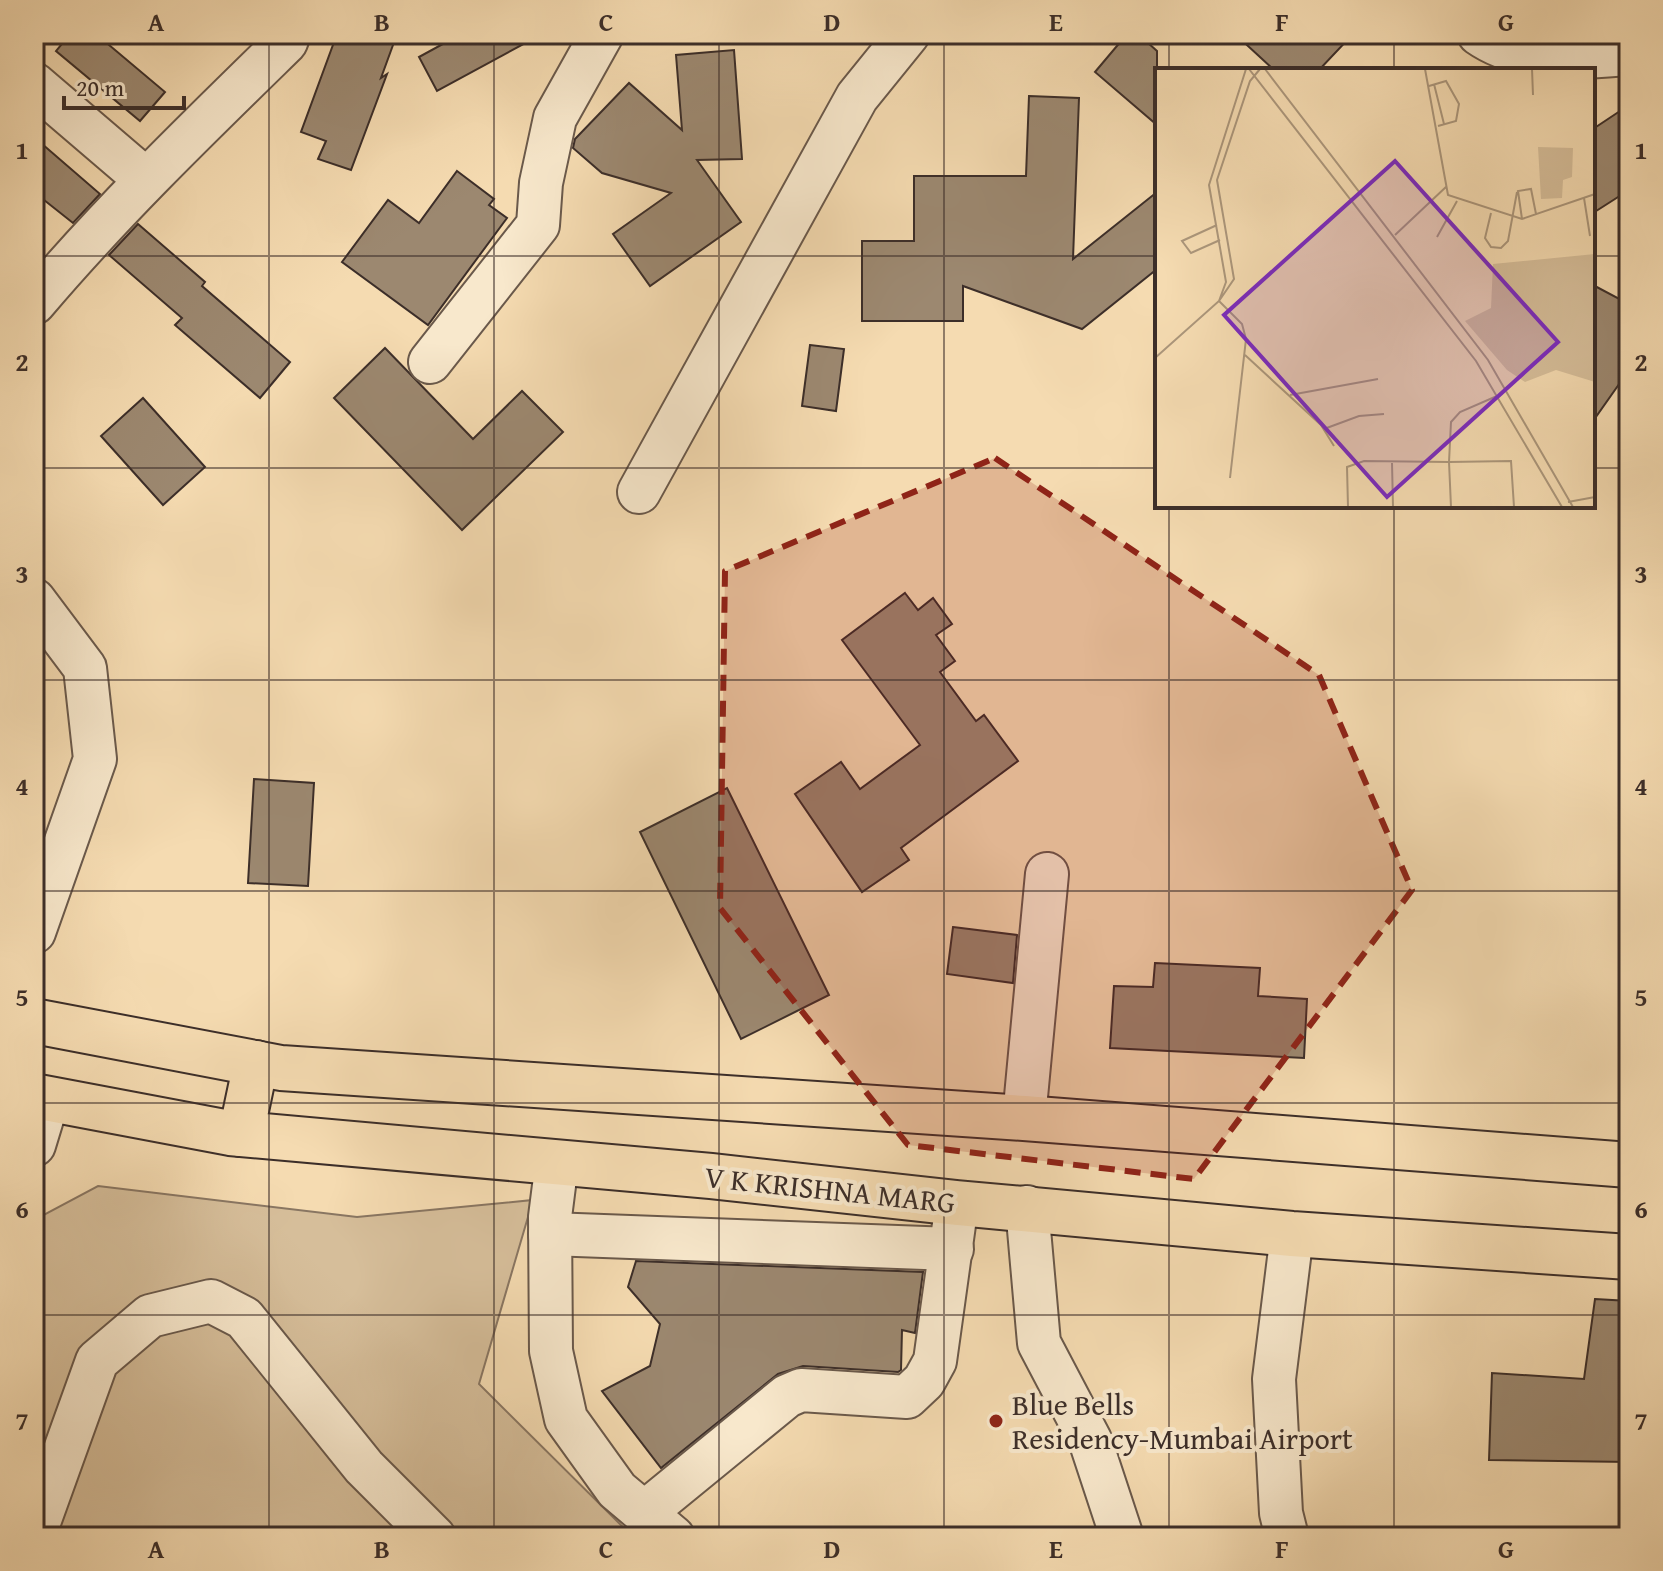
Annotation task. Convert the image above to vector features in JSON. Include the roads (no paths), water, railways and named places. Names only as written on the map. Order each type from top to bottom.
[{"type":"main road","points":[[34,1021],[281,1068],[1024,1118],[1629,1165]]},
{"type":"main road","points":[[241,1134],[256,1063]]},
{"type":"main road","name":"V K KRISHNA MARG","points":[[41,1097],[241,1134],[1292,1234],[1629,1257]]},
{"type":"street","points":[[34,303],[145,179],[286,42],[289,34]]},
{"type":"street","points":[[430,362],[538,225],[541,183],[555,118],[602,34]]},
{"type":"street","points":[[639,492],[857,97],[908,34]]},
{"type":"street","points":[[1479,34],[1487,40],[1537,56],[1570,46],[1629,54]]},
{"type":"street","points":[[34,84],[145,179]]},
{"type":"street","points":[[34,600],[85,668],[95,759],[34,932]]},
{"type":"street","points":[[1024,1118],[1047,874]]},
{"type":"street","points":[[34,1145],[41,1097]]},
{"type":"street","points":[[557,1162],[550,1234],[551,1351],[566,1419],[617,1490],[658,1525],[787,1396],[801,1390],[907,1397],[924,1381],[935,1361],[957,1203]]},
{"type":"street","points":[[1027,1207],[1039,1343],[1090,1440],[1122,1537]]},
{"type":"street","points":[[550,1234],[952,1249]]},
{"type":"street","points":[[1287,1537],[1281,1513],[1274,1379],[1292,1234]]},
{"type":"street","points":[[34,1536],[97,1361],[150,1316],[211,1301],[244,1318],[364,1467],[434,1537]]},
{"type":"place","name":"Blue Bells Residency-Mumbai Airport","points":[[996,1421]]}]
